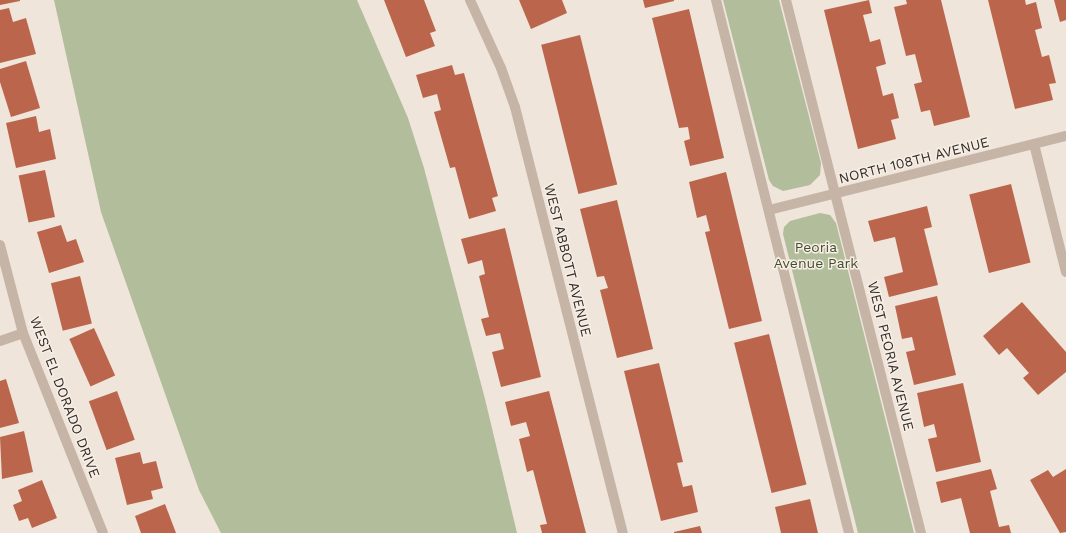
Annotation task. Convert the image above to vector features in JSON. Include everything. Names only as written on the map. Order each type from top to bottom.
[{"type":"street","name":"WEST ABBOTT AVENUE","points":[[470,0],[501,68],[515,107],[623,533]]},
{"type":"street","points":[[716,0],[849,533]]},
{"type":"street","name":"WEST PEORIA AVENUE","points":[[786,0],[921,533]]},
{"type":"street","name":"NORTH 108TH AVENUE","points":[[769,210],[1066,136]]},
{"type":"street","points":[[1034,144],[1066,272]]},
{"type":"street","name":"WEST EL DORADO DRIVE","points":[[0,245],[23,333],[103,533]]},
{"type":"street","points":[[0,341],[23,333]]},
{"type":"green space","points":[[54,0],[357,0],[408,118],[424,168],[485,399],[517,533],[221,533],[199,490],[101,212]]},
{"type":"green space","points":[[723,0],[779,0],[821,163],[820,175],[810,185],[783,191],[773,186],[769,180]]},
{"type":"green space","name":"Peoria Avenue Park","points":[[820,213],[830,215],[836,223],[914,533],[858,533],[783,234],[784,227],[790,221]]},
{"type":"building","points":[[0,0],[20,0],[20,1],[0,5]]},
{"type":"building","points":[[384,0],[424,0],[436,31],[430,33],[435,46],[406,57]]},
{"type":"building","points":[[519,0],[562,0],[567,13],[531,29]]},
{"type":"building","points":[[643,0],[674,0],[674,1],[645,8]]},
{"type":"building","points":[[869,0],[872,13],[863,15],[870,42],[880,39],[886,64],[876,67],[883,96],[893,93],[899,118],[891,120],[896,139],[858,149],[824,10]]},
{"type":"building","points":[[906,0],[941,0],[970,117],[934,126],[930,110],[921,112],[914,84],[922,82],[915,54],[906,56],[894,7],[907,4]]},
{"type":"building","points":[[988,0],[1025,0],[1026,5],[1036,2],[1042,28],[1035,30],[1042,57],[1049,55],[1056,83],[1049,84],[1053,100],[1015,109]]},
{"type":"building","points":[[1054,0],[1066,0],[1066,20],[1060,22]]},
{"type":"building","points":[[9,8],[13,22],[26,18],[36,54],[0,63],[0,10]]},
{"type":"building","points":[[689,9],[724,158],[690,166],[684,141],[690,139],[688,127],[679,128],[652,18]]},
{"type":"building","points":[[580,35],[617,184],[578,194],[541,45]]},
{"type":"building","points":[[26,61],[40,108],[11,117],[0,82],[0,69]]},
{"type":"building","points":[[452,65],[455,75],[464,73],[498,196],[492,198],[496,211],[469,219],[455,167],[450,168],[434,112],[441,110],[437,94],[423,98],[416,75]]},
{"type":"building","points":[[36,116],[39,132],[50,129],[56,159],[16,168],[6,123]]},
{"type":"building","points":[[45,170],[55,217],[29,223],[19,176]]},
{"type":"building","points":[[726,172],[762,321],[729,329],[705,232],[710,231],[706,215],[697,218],[689,182]]},
{"type":"building","points":[[1011,184],[1031,263],[989,273],[969,194]]},
{"type":"building","points":[[617,200],[653,349],[617,358],[600,290],[608,288],[604,276],[597,277],[580,209]]},
{"type":"building","points":[[927,206],[932,227],[924,229],[938,285],[889,297],[884,277],[903,272],[895,237],[874,242],[868,221]]},
{"type":"building","points":[[61,225],[67,242],[76,239],[84,262],[49,273],[37,232]]},
{"type":"building","points":[[505,228],[541,377],[501,387],[492,352],[504,349],[500,333],[486,336],[481,319],[489,317],[479,276],[485,274],[482,260],[468,264],[461,239]]},
{"type":"building","points":[[80,276],[92,324],[63,331],[51,283]]},
{"type":"building","points":[[937,296],[956,375],[914,385],[906,352],[915,350],[912,337],[902,339],[895,306]]},
{"type":"building","points":[[1022,302],[1066,352],[1066,372],[1038,395],[1023,378],[1029,373],[1007,348],[999,355],[983,336]]},
{"type":"building","points":[[94,328],[115,376],[90,386],[69,339]]},
{"type":"building","points":[[769,334],[806,484],[772,493],[734,343]]},
{"type":"building","points":[[659,363],[683,462],[677,463],[683,487],[692,485],[698,512],[661,521],[624,371]]},
{"type":"building","points":[[6,379],[19,423],[0,428],[0,381]]},
{"type":"building","points":[[963,383],[981,462],[936,472],[928,439],[937,437],[934,424],[924,427],[917,393]]},
{"type":"building","points":[[117,391],[135,440],[107,450],[89,401]]},
{"type":"building","points":[[549,391],[586,533],[542,533],[540,525],[547,524],[533,470],[527,472],[519,439],[530,436],[526,422],[511,426],[505,402]]},
{"type":"building","points":[[24,431],[33,472],[2,479],[0,437]]},
{"type":"building","points":[[140,452],[143,464],[156,461],[163,488],[151,491],[153,499],[127,505],[115,458]]},
{"type":"building","points":[[991,469],[997,489],[990,491],[999,527],[1009,525],[1011,533],[970,533],[961,498],[941,503],[936,482]]},
{"type":"building","points":[[1066,469],[1066,532],[1060,533],[1030,480],[1048,470],[1053,477]]},
{"type":"building","points":[[42,480],[57,518],[32,528],[28,518],[19,521],[13,505],[22,501],[18,490]]},
{"type":"building","points":[[810,499],[818,533],[781,533],[775,507]]},
{"type":"building","points":[[165,504],[176,533],[141,533],[135,516]]},
{"type":"building","points":[[700,526],[702,533],[674,533],[674,532]]}]
